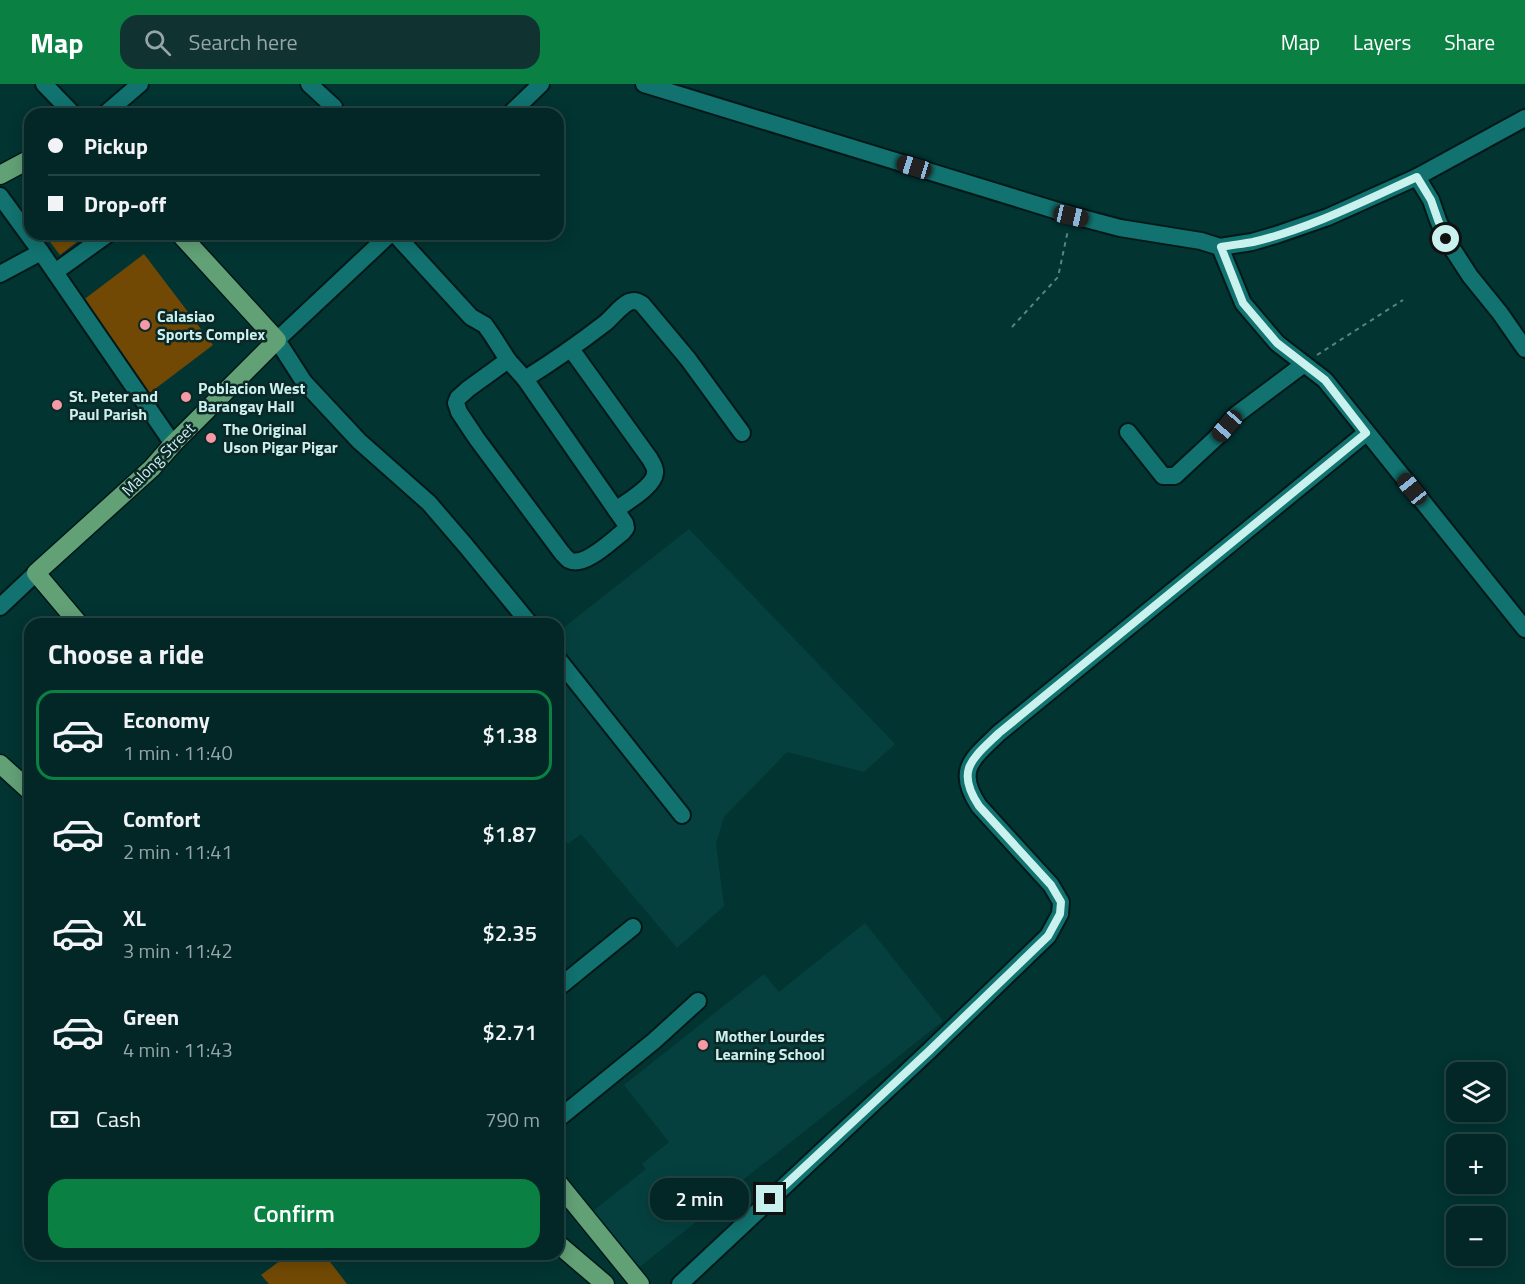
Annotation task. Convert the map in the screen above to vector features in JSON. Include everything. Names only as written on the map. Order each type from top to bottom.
[{"type":"main road","points":[[0,175],[24,162]]},
{"type":"main road","points":[[185,240],[277,340]]},
{"type":"main road","name":"Malong Street","points":[[36,573],[152,468],[277,340]]},
{"type":"main road","points":[[36,573],[74,618]]},
{"type":"main road","points":[[0,764],[24,786]]},
{"type":"main road","points":[[564,1190],[640,1284]]},
{"type":"main road","points":[[564,1250],[605,1284]]},
{"type":"street","points":[[44,84],[67,108]]},
{"type":"street","points":[[112,108],[140,84]]},
{"type":"street","points":[[309,84],[334,108]]},
{"type":"street","points":[[516,108],[541,84]]},
{"type":"street","points":[[644,84],[1071,216],[1120,228],[1201,241],[1221,247],[1252,242],[1328,217],[1417,177],[1525,118]]},
{"type":"street","points":[[1417,177],[1431,200],[1446,239],[1470,276],[1525,349]]},
{"type":"street","points":[[0,196],[24,229]]},
{"type":"street","points":[[32,240],[173,444]]},
{"type":"street","points":[[55,272],[100,240]]},
{"type":"street","name":"Malong Street","points":[[277,340],[384,240]]},
{"type":"street","points":[[400,240],[471,317],[485,326],[492,334],[508,360],[525,379],[625,523],[626,528],[623,532],[585,560],[578,562],[569,560],[562,553],[459,412],[456,403],[458,398],[508,360]]},
{"type":"street","points":[[1221,247],[1243,303],[1277,343],[1325,380],[1525,629]]},
{"type":"street","points":[[0,274],[41,252]]},
{"type":"street","points":[[525,379],[571,349],[627,304],[637,301],[688,359],[742,433]]},
{"type":"street","points":[[277,340],[304,382],[359,441],[429,503],[525,618]]},
{"type":"street","points":[[571,349],[651,459],[654,468],[655,474],[648,486],[616,510]]},
{"type":"street","points":[[1128,432],[1163,476],[1174,476],[1217,437],[1236,415],[1304,364]]},
{"type":"street","points":[[680,1284],[1048,936],[1060,914],[1061,902],[1051,885],[979,806],[972,795],[966,778],[974,758],[999,733],[1366,433]]},
{"type":"street","name":"Malong Street","points":[[0,607],[36,573]]},
{"type":"street","points":[[564,667],[682,815]]},
{"type":"street","points":[[564,983],[633,927]]},
{"type":"street","points":[[564,1114],[698,1002]]},
{"type":"path","points":[[1012,327],[1058,277],[1071,216]]},
{"type":"path","points":[[1304,364],[1403,300]]},
{"type":"shaded area","points":[[49,240],[80,240],[60,255]]},
{"type":"shaded area","name":"Calasiao Sports Complex","points":[[144,254],[213,345],[147,395],[78,304]]},
{"type":"shaded area","points":[[689,529],[895,744],[864,772],[787,752],[724,817],[716,844],[724,906],[677,948],[581,834],[568,844],[564,839],[564,627]]},
{"type":"shaded area","points":[[865,923],[943,1021],[694,1219],[696,1222],[637,1269],[592,1212],[646,1169],[642,1164],[669,1142],[624,1085],[764,974],[779,992]]},
{"type":"shaded area","points":[[281,1260],[329,1260],[347,1284],[269,1284],[261,1275]]},
{"type":"place","name":"Calasiao Sports Complex","points":[[145,325]]},
{"type":"place","name":"Poblacion West Barangay Hall","points":[[186,397]]},
{"type":"place","name":"St. Peter and Paul Parish","points":[[57,405]]},
{"type":"place","name":"The Original Uson Pigar Pigar","points":[[211,438]]},
{"type":"place","name":"Mother Lourdes Learning School","points":[[703,1045]]},
{"type":"route","points":[[770,1199],[1048,936],[1060,914],[1061,902],[1051,885],[979,806],[972,795],[966,778],[974,758],[999,733],[1366,433],[1325,380],[1277,343],[1243,303],[1221,247],[1252,242],[1328,217],[1417,177],[1431,200],[1446,239]]}]
